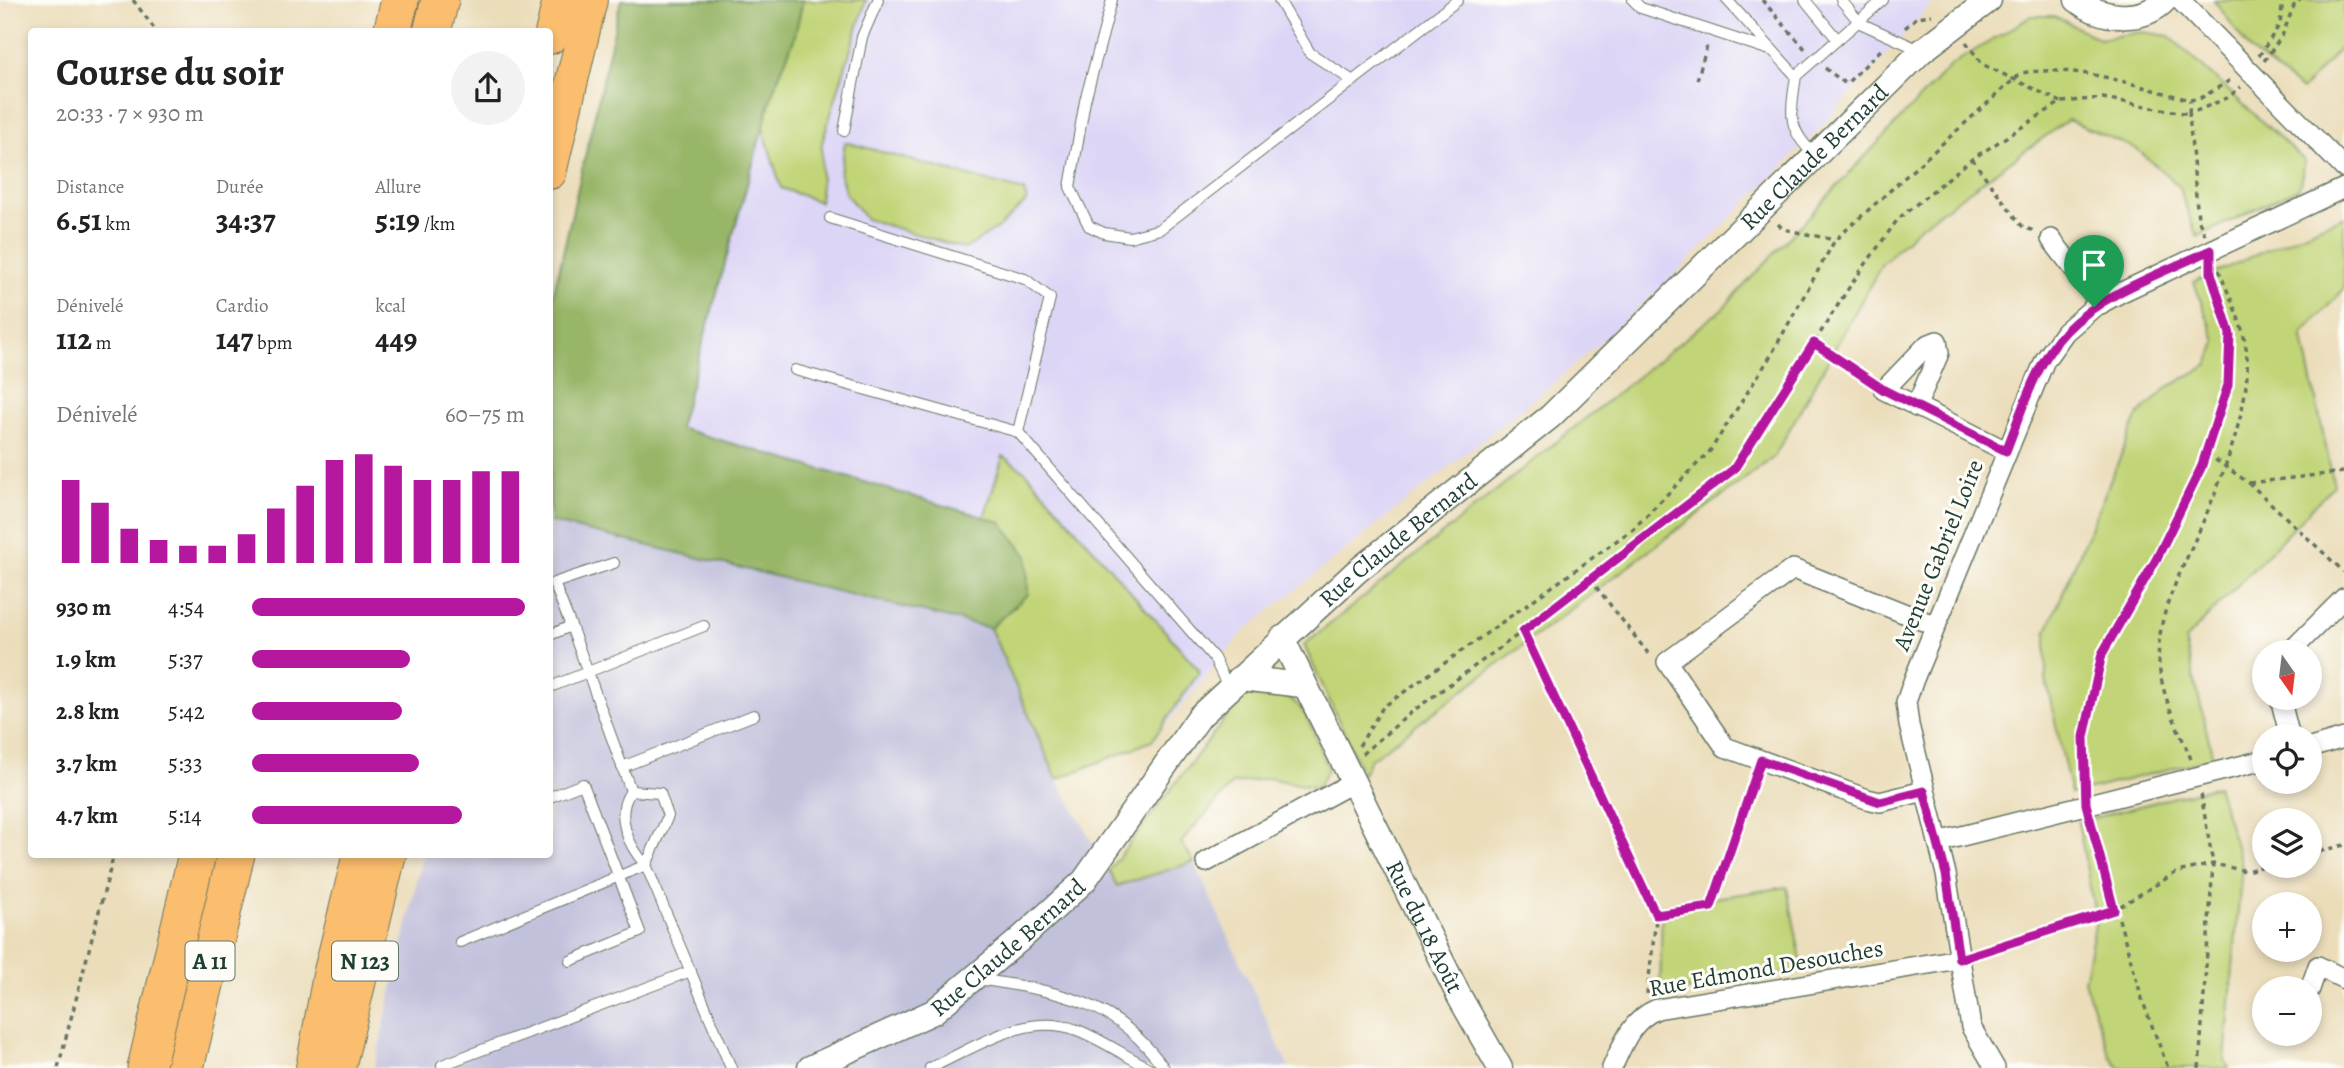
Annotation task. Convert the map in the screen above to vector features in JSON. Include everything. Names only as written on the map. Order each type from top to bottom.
[{"type":"highway","points":[[394,28],[400,0]]},
{"type":"highway","points":[[433,28],[440,0]]},
{"type":"highway","name":"A 11","points":[[146,1068],[196,858]]},
{"type":"highway","name":"A 11","points":[[185,1068],[235,858]]},
{"type":"main road","points":[[552,28],[559,0]]},
{"type":"main road","points":[[553,160],[591,0]]},
{"type":"main road","name":"N 123","points":[[312,1068],[329,975],[358,858]]},
{"type":"main road","name":"N 123","points":[[339,1068],[389,858]]},
{"type":"street","name":"Rue Claude Bernard","points":[[810,1068],[933,1012],[1084,881],[1200,716],[1356,572],[1551,416],[1922,51],[1989,0]]},
{"type":"street","points":[[2077,0],[2101,14],[2117,16],[2136,15],[2165,0]]},
{"type":"street","points":[[2180,0],[2344,168]]},
{"type":"street","name":"Avenue Gabriel Loire","points":[[1995,1068],[1971,1027],[1952,905],[1911,739],[1906,702],[1936,626],[2045,360],[2065,331],[2101,304],[2344,188]]},
{"type":"street","points":[[2051,239],[2101,304]]},
{"type":"street","points":[[1916,407],[1939,353],[1937,341],[1927,345],[1884,390],[1916,407],[2006,451]]},
{"type":"street","points":[[1924,791],[1880,802],[1725,747],[1667,662],[1793,569],[1936,626]]},
{"type":"street","points":[[2302,640],[2344,598]]},
{"type":"street","name":"Rue du 18 Août","points":[[1282,638],[1302,685],[1459,996],[1500,1068]]},
{"type":"street","points":[[1234,683],[1302,685]]},
{"type":"street","points":[[2322,744],[2344,738]]},
{"type":"street","points":[[1938,842],[2252,763]]},
{"type":"street","points":[[1206,862],[1348,776]]},
{"type":"street","name":"Rue Edmond Desouches","points":[[1612,1068],[1632,1026],[1645,1014],[1657,1009],[1959,959]]},
{"type":"street","points":[[2315,976],[2318,966],[2344,979]]},
{"type":"lane","points":[[844,131],[862,37],[878,0]]},
{"type":"lane","points":[[1112,0],[1085,101],[1070,187],[1089,226],[1104,233],[1130,237],[1160,229],[1458,0]]},
{"type":"lane","points":[[1279,0],[1310,53],[1353,81]]},
{"type":"lane","points":[[1633,0],[1641,8],[1773,51]]},
{"type":"lane","points":[[1727,0],[1796,76]]},
{"type":"lane","points":[[1805,0],[1837,38]]},
{"type":"lane","points":[[1841,0],[1860,23],[1922,51]]},
{"type":"lane","points":[[1815,155],[1801,143],[1792,127],[1796,76],[1837,38],[1860,23],[1883,0]]},
{"type":"lane","points":[[830,218],[1025,279],[1050,298],[1018,432]]},
{"type":"lane","points":[[795,370],[1018,432],[1234,683]]},
{"type":"lane","points":[[614,564],[554,583],[631,791]]},
{"type":"lane","points":[[553,686],[704,625]]},
{"type":"lane","points":[[553,634],[571,626]]},
{"type":"lane","points":[[622,767],[754,715]]},
{"type":"lane","points":[[553,796],[583,784],[640,932],[570,961]]},
{"type":"lane","points":[[460,942],[646,864],[668,816],[660,793],[631,791]]},
{"type":"lane","points":[[631,791],[622,802],[624,827],[636,855],[646,864],[732,1068]]},
{"type":"lane","points":[[442,1065],[691,971]]},
{"type":"lane","points":[[974,978],[1037,988],[1102,1009],[1145,1041],[1164,1068]]},
{"type":"lane","points":[[930,1068],[1006,1031],[1046,1025],[1076,1030],[1149,1068]]},
{"type":"path","points":[[133,0],[154,28]]},
{"type":"path","points":[[1348,776],[1383,707],[1633,529],[1710,451],[1770,357],[1835,240],[2021,73],[2052,68],[2094,73],[2190,100],[2201,98],[2250,74],[2280,24],[2283,0]]},
{"type":"path","points":[[1348,776],[1413,711],[1523,631],[1734,469],[1850,286],[1898,219],[1972,159],[2061,102],[2102,98],[2189,114],[2227,98],[2282,36],[2295,4],[2300,0]]},
{"type":"path","points":[[2190,100],[2198,219],[2242,329],[2247,359],[2244,394],[2225,466],[2164,614],[2159,644],[2162,685],[2198,776],[2213,864],[2199,1068]]},
{"type":"path","points":[[1972,159],[2022,226],[2051,239]]},
{"type":"path","points":[[1763,206],[1783,229],[1835,240]]},
{"type":"path","points":[[2168,1068],[2143,1002],[2114,910],[2086,804],[2084,737],[2102,654],[2157,558],[2207,454],[2228,385],[2230,334],[2211,273],[2211,250]]},
{"type":"path","points":[[1814,343],[1884,390]]},
{"type":"path","points":[[2207,454],[2249,483],[2344,572]]},
{"type":"path","points":[[2249,483],[2344,472]]},
{"type":"path","points":[[1590,579],[1647,656],[1667,662]]},
{"type":"path","points":[[1523,631],[1656,915],[1645,1014]]},
{"type":"path","points":[[1656,915],[1711,907],[1761,760]]},
{"type":"path","points":[[2322,851],[2344,845]]},
{"type":"path","points":[[58,1068],[113,858]]},
{"type":"path","points":[[1959,959],[2114,910],[2177,872],[2213,864],[2246,871],[2252,869]]},
{"type":"shaded area","points":[[803,0],[1935,0],[1820,128],[1667,282],[1556,381],[1243,632],[1152,741],[1057,779],[990,628],[1028,594],[1001,522],[679,428],[774,88],[794,39]]},
{"type":"shaded area","points":[[553,523],[789,577],[990,628],[1057,779],[1117,886],[1194,862],[1289,1068],[374,1068],[422,858],[553,858]]},
{"type":"green space","points":[[621,0],[803,0],[794,39],[774,88],[679,428],[1001,522],[1027,556],[1028,594],[990,628],[553,523],[553,296]]},
{"type":"green space","points":[[803,0],[866,0],[822,143],[820,202],[781,188],[763,128],[774,88],[794,39]]},
{"type":"green space","points":[[2214,0],[2344,0],[2344,44],[2302,90],[2251,51]]},
{"type":"green space","points":[[2032,16],[2055,16],[2099,39],[2141,32],[2169,36],[2305,161],[2299,188],[2197,237],[2178,185],[2137,149],[2068,120],[1918,228],[1882,264],[1774,457],[1370,760],[1363,774],[1304,645],[1723,308],[1951,65]]},
{"type":"green space","points":[[845,142],[1024,191],[1027,201],[998,228],[965,249],[866,219],[846,194],[840,174]]},
{"type":"green space","points":[[2344,216],[2344,289],[2302,334],[2334,485],[2185,640],[2213,758],[2071,794],[2046,680],[2046,633],[2138,415],[2168,387],[2208,365],[2216,342],[2194,282]]},
{"type":"green space","points":[[1003,456],[1026,472],[1200,671],[1152,741],[1057,779],[990,628],[1028,594],[984,518]]},
{"type":"green space","points":[[1268,688],[1293,700],[1308,719],[1328,769],[1317,788],[1269,778],[1232,784],[1181,842],[1194,862],[1117,886],[1109,870],[1241,698]]},
{"type":"green space","points":[[2217,786],[2242,865],[2225,1060],[2229,1068],[2118,1068],[2110,1056],[2084,981],[2096,920],[2078,822]]},
{"type":"green space","points":[[1787,887],[1803,970],[1660,994],[1662,906]]},
{"type":"route","points":[[2211,250],[2211,273],[2230,334],[2228,385],[2207,454],[2157,558],[2102,654],[2084,737],[2086,804],[2114,910],[1959,959],[1946,874],[1924,791],[1880,802],[1761,760],[1711,907],[1656,915],[1657,911],[1523,631],[1734,469],[1814,343],[1884,390],[2006,451],[2045,360],[2065,331],[2094,307],[2211,250]]}]
